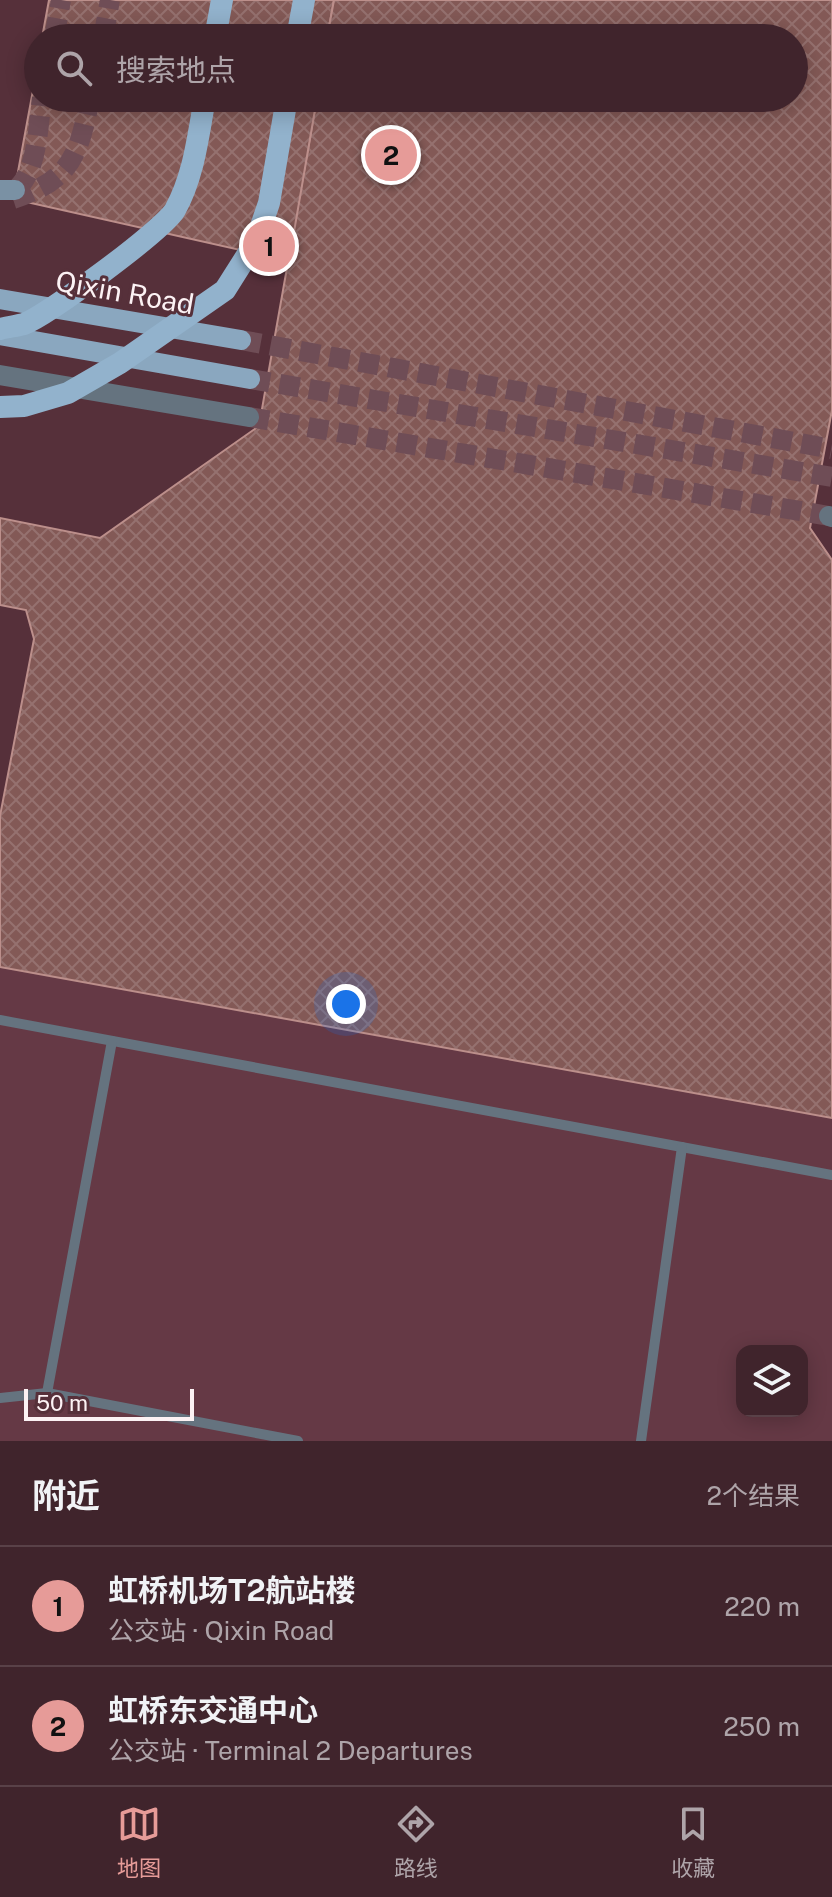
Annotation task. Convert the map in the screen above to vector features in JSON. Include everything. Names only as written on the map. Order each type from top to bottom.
[{"type":"highway","points":[[218,24],[222,0]]},
{"type":"highway","points":[[300,24],[304,0]]},
{"type":"highway","points":[[0,332],[25,323],[49,309],[108,268],[172,214],[186,188],[202,112]]},
{"type":"highway","points":[[0,407],[24,406],[68,393],[120,363],[225,290],[256,241],[269,203],[285,112]]},
{"type":"main road","name":"Qixin Road","points":[[0,299],[241,340]]},
{"type":"main road","points":[[0,332],[250,379]]},
{"type":"street","points":[[0,375],[249,417]]},
{"type":"lane","points":[[0,1020],[832,1175]]},
{"type":"lane","points":[[47,1393],[112,1041]]},
{"type":"lane","points":[[641,1441],[682,1147]]},
{"type":"lane","points":[[0,1398],[47,1393],[298,1441]]},
{"type":"shaded area","points":[[832,0],[832,410],[810,528],[832,560],[832,1441],[0,1441],[0,816],[34,639],[26,610],[0,605],[0,518],[100,538],[259,426],[771,112],[808,112],[808,24]]},
{"type":"building","points":[[49,0],[334,0],[330,24],[45,24]]},
{"type":"building","points":[[334,0],[832,0],[832,410],[810,528],[832,560],[832,1118],[0,967],[0,816],[34,639],[26,610],[0,605],[0,518],[100,538],[259,426],[315,112],[808,112],[808,24],[330,24]]},
{"type":"building","points":[[29,112],[315,112],[289,261],[13,199]]},
{"type":"tunnel","points":[[57,24],[61,0]]},
{"type":"tunnel","points":[[106,24],[110,0]]},
{"type":"tunnel","points":[[15,190],[23,182],[33,160],[40,112]]},
{"type":"tunnel","points":[[13,199],[48,183],[70,162],[82,135],[87,112]]},
{"type":"tunnel","points":[[241,340],[832,449]]},
{"type":"tunnel","points":[[250,379],[832,477]]},
{"type":"tunnel","points":[[249,417],[829,516]]},
{"type":"place","name":"虹桥东交通中心","points":[[391,155]]},
{"type":"place","name":"虹桥机场T2航站楼","points":[[269,246]]}]
